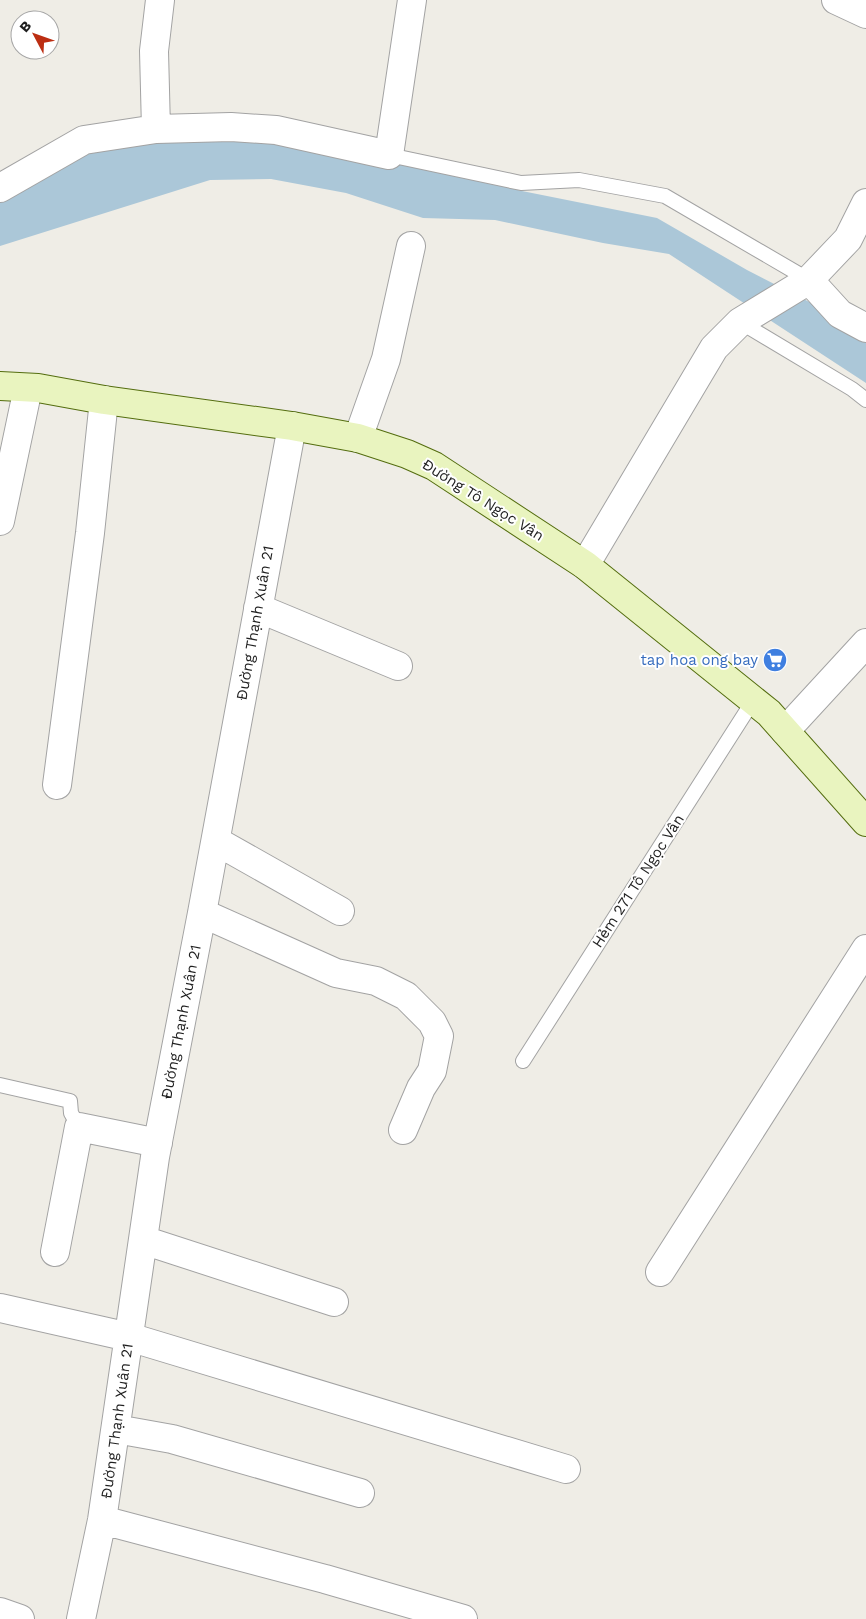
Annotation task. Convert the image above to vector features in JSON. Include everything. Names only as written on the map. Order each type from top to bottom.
[{"type":"street","points":[[156,129],[154,51],[160,0]]},
{"type":"street","points":[[0,188],[84,140],[156,129],[231,127],[276,130],[389,155],[412,0]]},
{"type":"street","points":[[836,0],[866,14]]},
{"type":"street","points":[[585,565],[714,348],[740,322],[802,284],[848,239],[866,203]]},
{"type":"street","points":[[358,438],[386,359],[411,246]]},
{"type":"street","points":[[802,284],[840,314],[866,328]]},
{"type":"street","name":"Đường Tô Ngọc Vân","points":[[0,386],[28,388],[292,426],[358,438],[407,454],[434,466],[585,565],[769,713],[866,822]]},
{"type":"street","points":[[0,521],[28,388]]},
{"type":"street","points":[[57,785],[90,533],[104,400]]},
{"type":"street","name":"Đường Thạnh Xuân 21","points":[[81,1619],[102,1520],[158,1143],[292,426]]},
{"type":"street","points":[[258,608],[398,666]]},
{"type":"street","points":[[785,731],[866,643]]},
{"type":"street","points":[[216,840],[340,912]]},
{"type":"street","points":[[202,913],[336,973],[376,981],[406,996],[432,1022],[439,1036],[432,1071],[403,1130]]},
{"type":"street","points":[[660,1272],[866,949]]},
{"type":"street","points":[[55,1252],[79,1127],[158,1143]]},
{"type":"street","points":[[143,1240],[334,1302]]},
{"type":"street","points":[[0,1308],[129,1336],[566,1468]]},
{"type":"street","points":[[116,1429],[172,1439],[360,1493]]},
{"type":"street","points":[[102,1520],[325,1579],[463,1619]]},
{"type":"street","points":[[0,1612],[20,1619]]},
{"type":"lane","points":[[389,155],[521,183],[579,180],[665,196],[802,284]]},
{"type":"lane","points":[[740,322],[852,389],[866,400]]},
{"type":"lane","name":"Hẻm 271 Tô Ngọc Vân","points":[[523,1061],[753,701]]},
{"type":"lane","points":[[0,1085],[70,1101],[71,1113],[79,1127]]},
{"type":"water","points":[[179,129],[364,151],[522,191],[657,218],[747,270],[866,331],[866,383],[669,254],[603,243],[495,220],[423,218],[346,193],[271,179],[210,180],[0,246],[0,195],[58,160]]},
{"type":"place","name":"tap hoa ong bay","points":[[775,660]]}]
